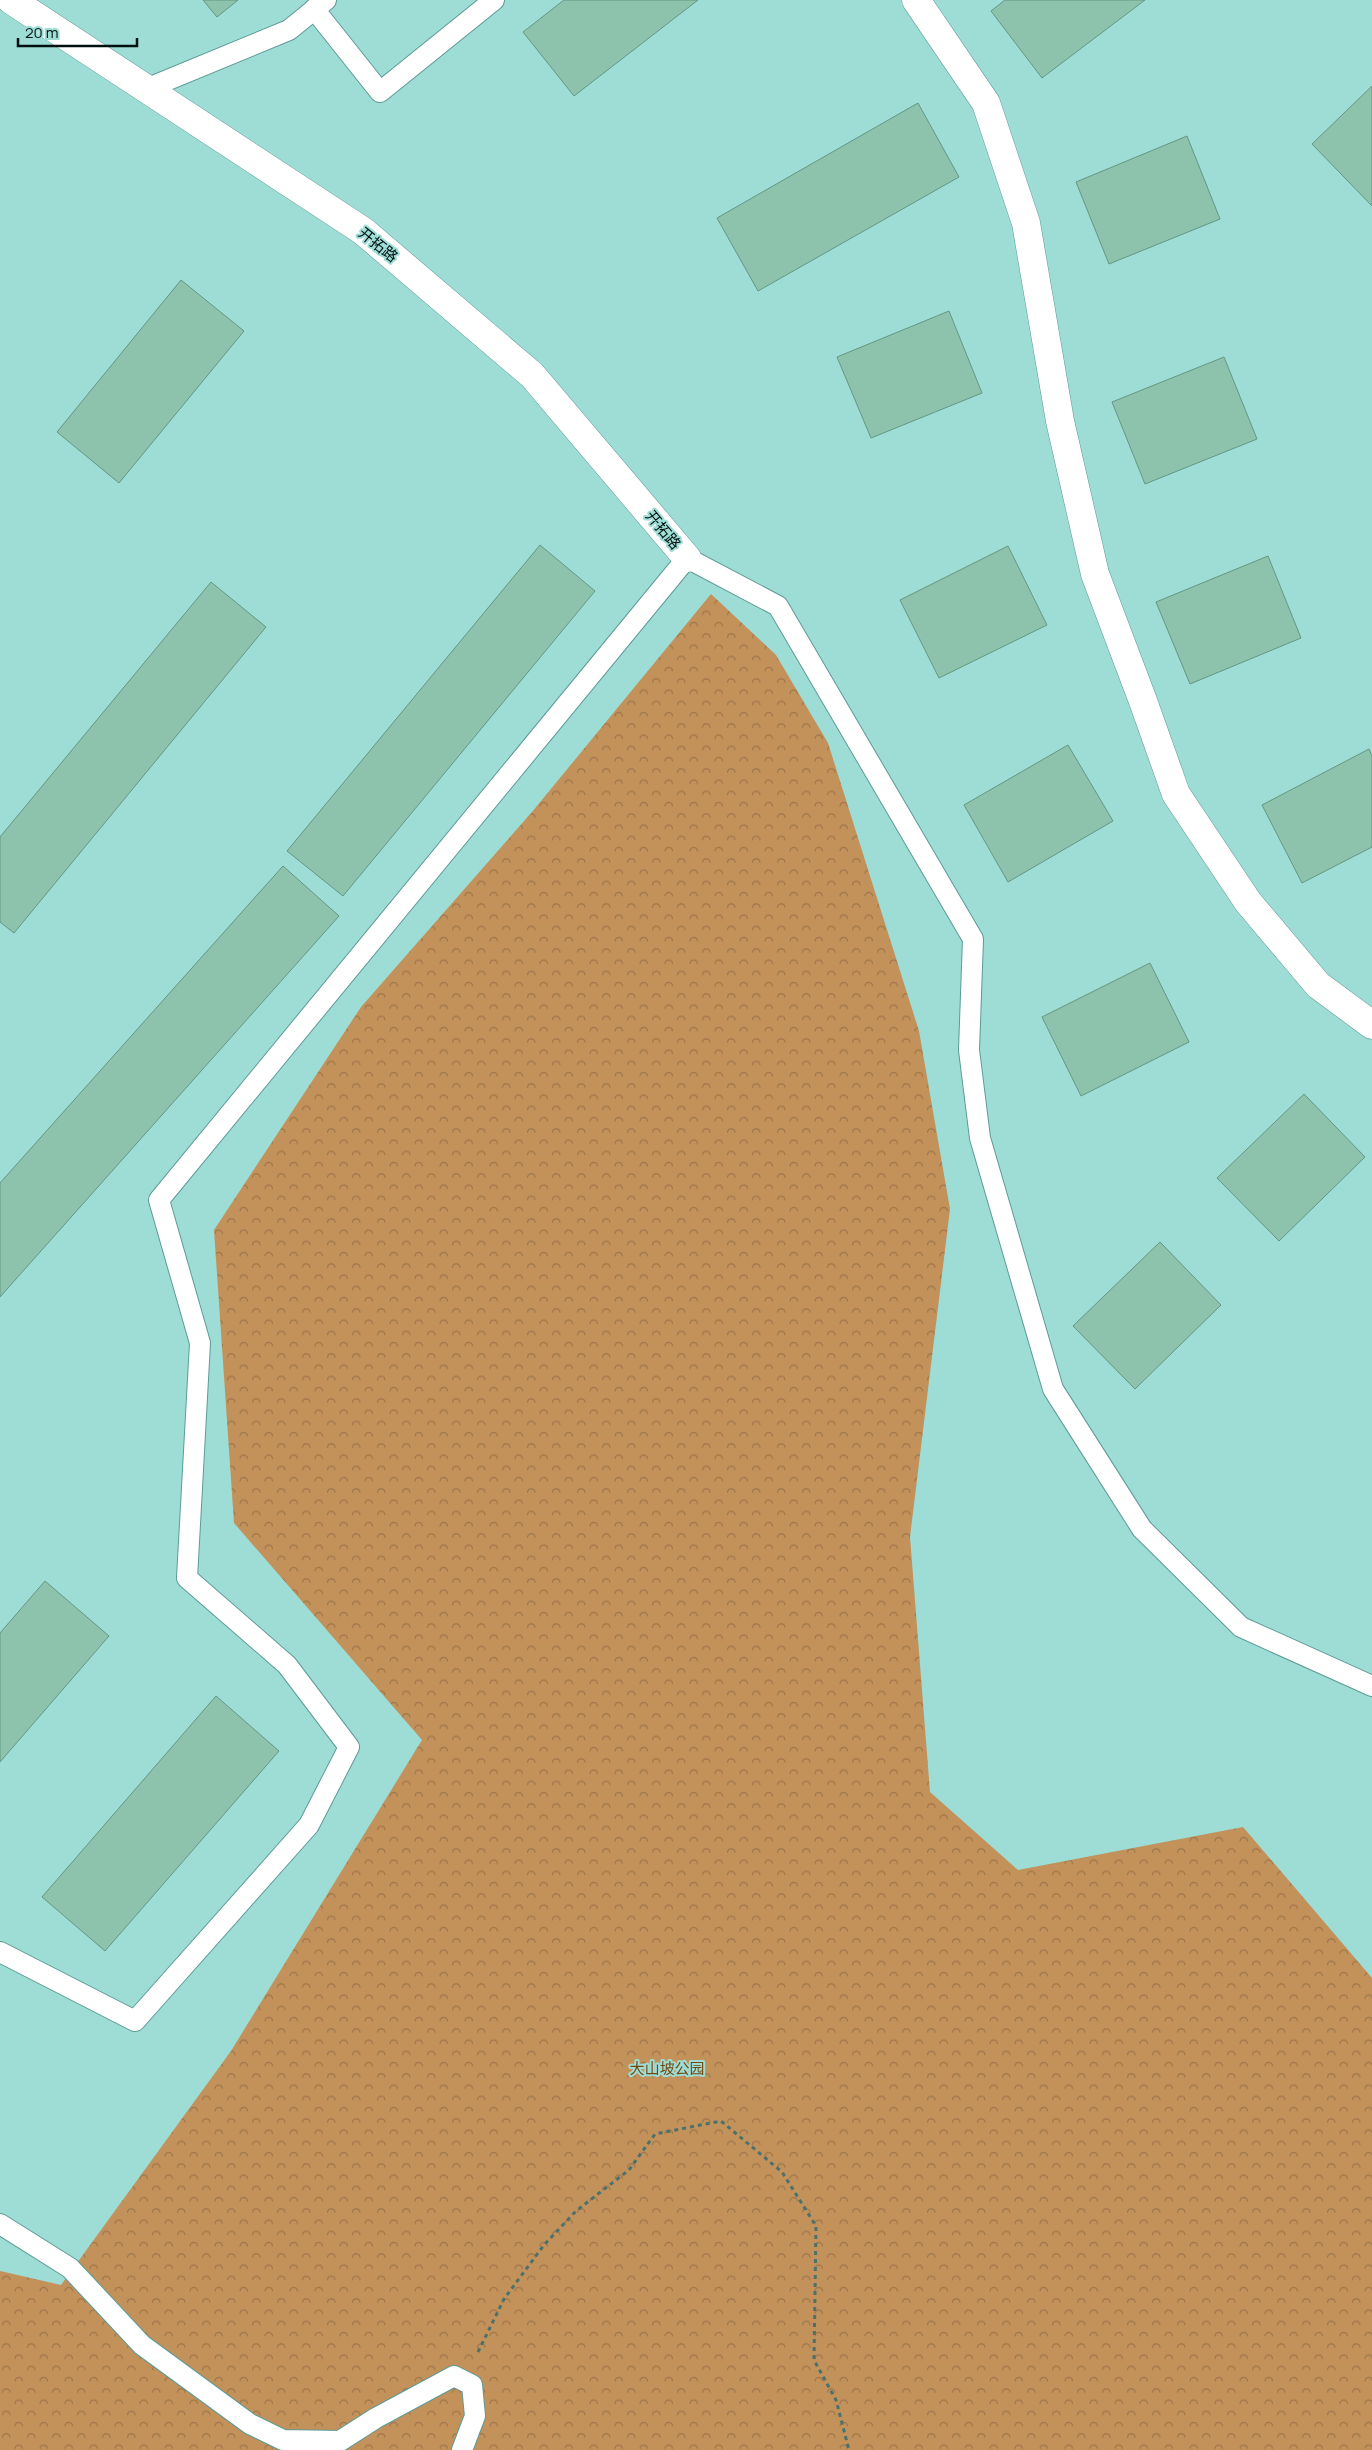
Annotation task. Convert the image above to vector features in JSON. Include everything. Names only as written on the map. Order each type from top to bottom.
[{"type":"street","name":"开拓路","points":[[11,0],[363,231],[532,375],[687,558]]},
{"type":"street","points":[[916,0],[986,103],[1026,223],[1060,421],[1095,574],[1176,794],[1248,902],[1318,985],[1372,1025]]},
{"type":"lane","points":[[146,89],[289,30],[320,5],[380,92],[494,0]]},
{"type":"lane","points":[[0,1952],[135,2021],[309,1825],[349,1747],[287,1665],[187,1578],[200,1343],[159,1200],[687,558],[778,606],[972,939],[968,1050],[980,1138],[1053,1390],[1142,1529],[1241,1627],[1372,1686]]},
{"type":"lane","points":[[0,2224],[70,2268],[142,2345],[250,2424],[284,2440],[340,2441],[376,2418],[454,2376],[472,2384],[476,2416],[462,2450]]},
{"type":"path","points":[[454,2376],[480,2350],[504,2299],[544,2245],[576,2211],[629,2170],[655,2134],[721,2121],[782,2172],[816,2226],[814,2360],[836,2400],[849,2450]]},
{"type":"green space","name":"大山坡公园","points":[[711,594],[776,655],[828,743],[919,1031],[950,1209],[910,1537],[930,1792],[1018,1870],[1243,1827],[1372,1978],[1372,2450],[0,2450],[0,2271],[61,2285],[231,2051],[422,1740],[234,1523],[214,1230],[361,1007],[532,812]]},
{"type":"building","points":[[203,0],[238,0],[217,17]]},
{"type":"building","points":[[564,0],[698,0],[574,96],[523,32]]},
{"type":"building","points":[[1005,0],[1145,0],[1042,78],[991,11]]},
{"type":"building","points":[[1372,86],[1372,206],[1312,144]]},
{"type":"building","points":[[918,103],[959,177],[758,291],[717,218]]},
{"type":"building","points":[[1187,136],[1220,219],[1109,264],[1076,182]]},
{"type":"building","points":[[181,280],[244,331],[119,483],[57,432]]},
{"type":"building","points":[[949,311],[982,393],[871,438],[837,357]]},
{"type":"building","points":[[1224,357],[1257,439],[1145,484],[1112,402]]},
{"type":"building","points":[[540,545],[595,591],[343,896],[287,851]]},
{"type":"building","points":[[1008,546],[1047,625],[939,678],[900,600]]},
{"type":"building","points":[[1268,556],[1301,638],[1190,684],[1156,602]]},
{"type":"building","points":[[211,582],[266,627],[14,933],[0,922],[0,837]]},
{"type":"building","points":[[1068,745],[1113,821],[1008,882],[964,805]]},
{"type":"building","points":[[1369,749],[1372,756],[1372,847],[1302,883],[1262,805]]},
{"type":"building","points":[[283,866],[339,916],[0,1297],[0,1183]]},
{"type":"building","points":[[1150,963],[1189,1042],[1081,1096],[1042,1017]]},
{"type":"building","points":[[1304,1094],[1365,1157],[1279,1241],[1217,1178]]},
{"type":"building","points":[[1160,1242],[1221,1305],[1135,1389],[1073,1326]]},
{"type":"building","points":[[45,1581],[109,1636],[0,1762],[0,1633]]},
{"type":"building","points":[[216,1696],[279,1751],[105,1951],[42,1897]]}]
